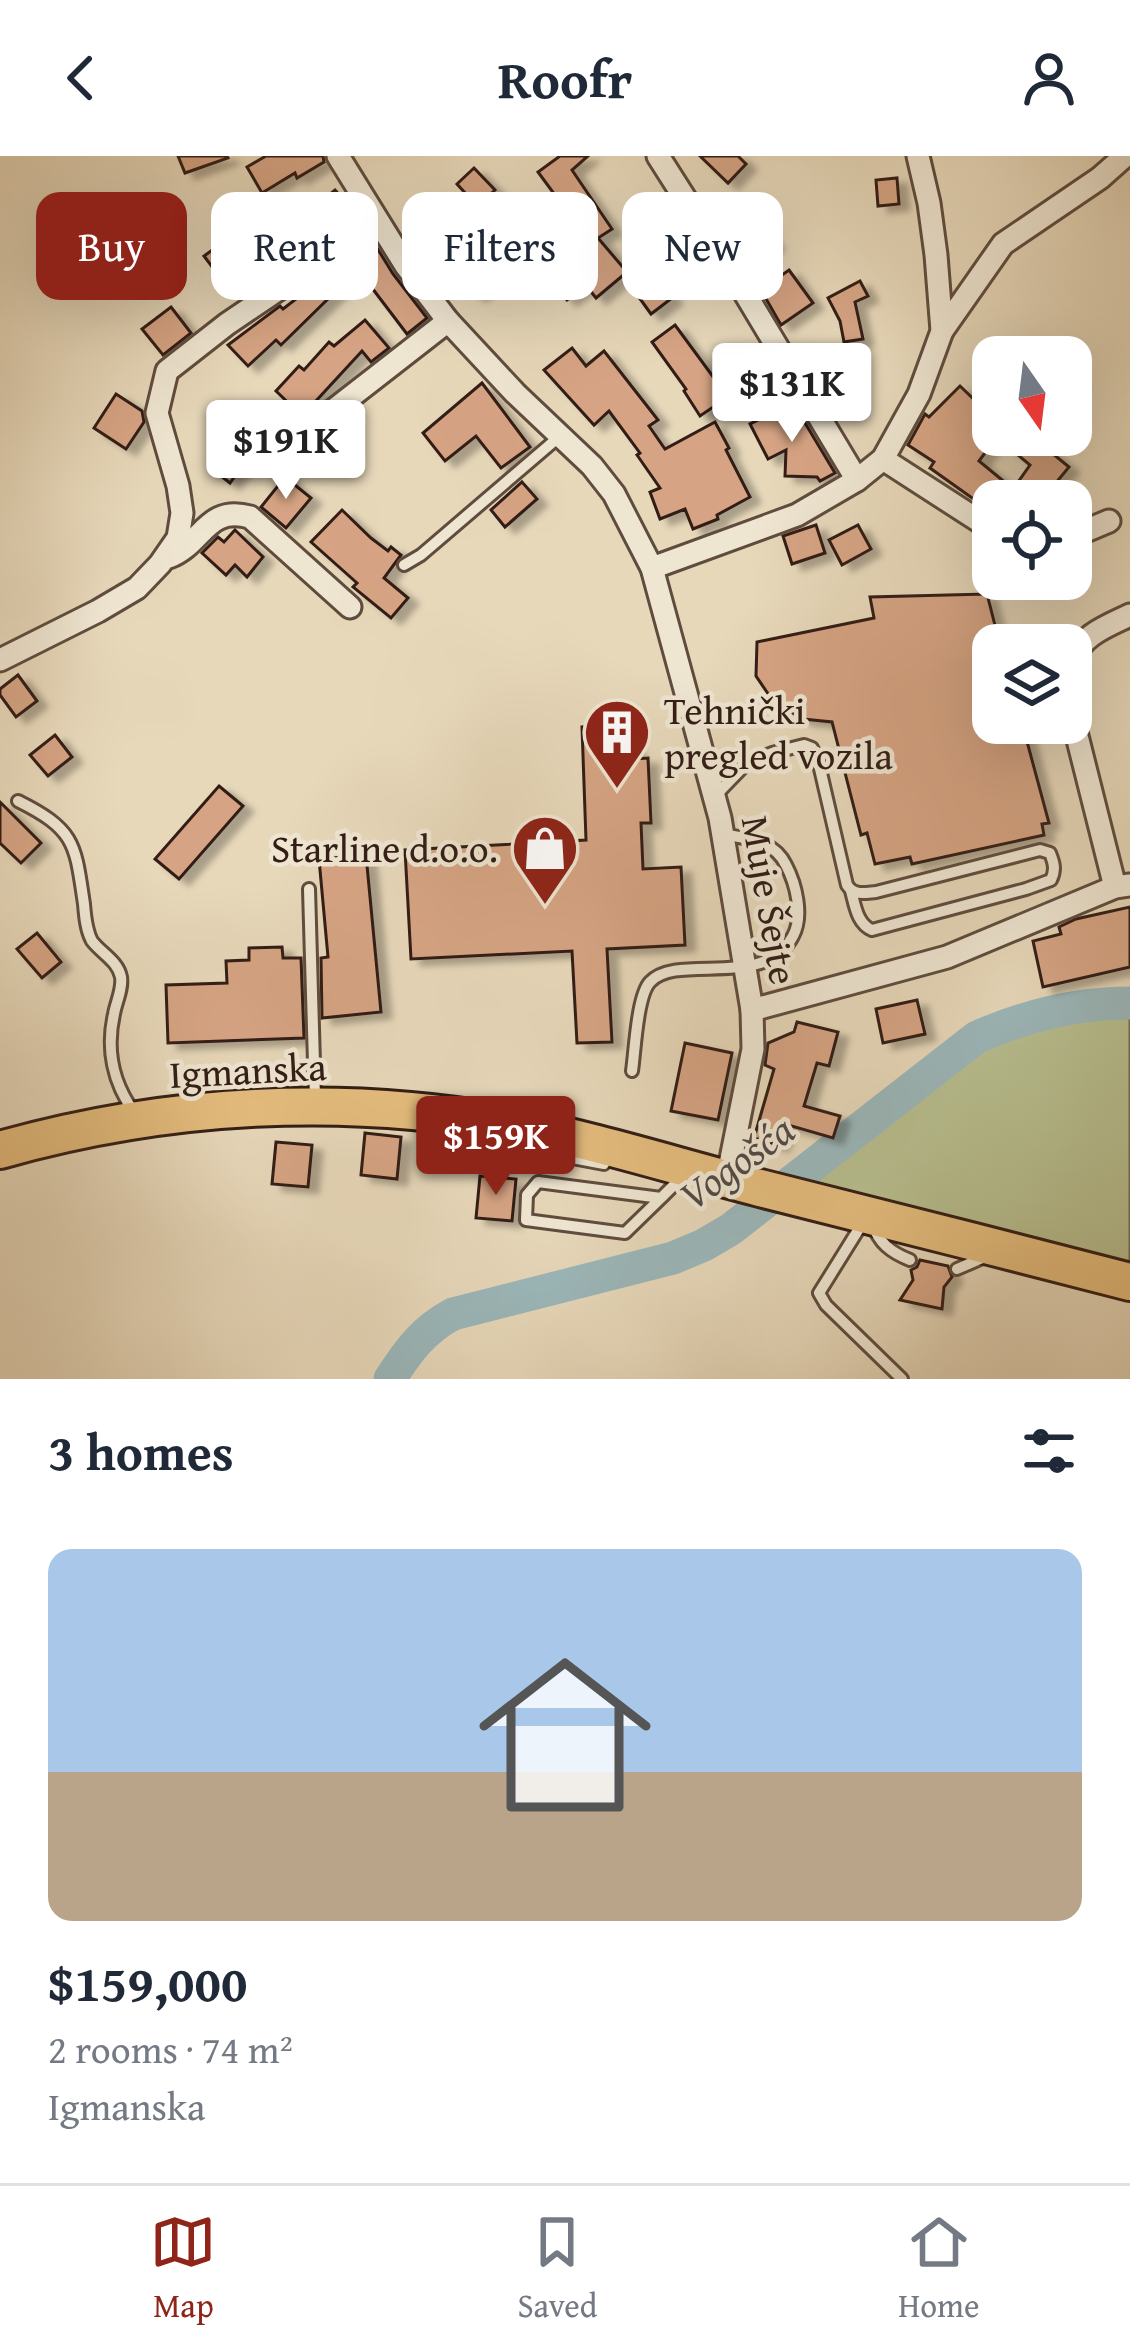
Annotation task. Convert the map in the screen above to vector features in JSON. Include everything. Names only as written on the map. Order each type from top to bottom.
[{"type":"main road","name":"Igmanska","points":[[0,1150],[140,1119],[249,1108],[427,1112],[515,1125],[1130,1282]]},
{"type":"street","name":"Muje Šejte","points":[[338,156],[360,192]]},
{"type":"street","points":[[658,156],[857,480]]},
{"type":"street","points":[[918,156],[929,203],[942,331]]},
{"type":"street","points":[[652,568],[797,515],[857,480],[883,458],[919,394],[942,331],[1003,244],[1125,156]]},
{"type":"street","name":"Muje Šejte","points":[[378,222],[448,321],[592,466],[614,494],[652,568],[723,834],[752,1010],[753,1049],[727,1179]]},
{"type":"street","points":[[0,659],[137,588],[163,560],[178,538],[182,513],[157,413],[167,371],[263,300]]},
{"type":"street","points":[[317,423],[448,321]]},
{"type":"street","points":[[883,458],[972,516]]},
{"type":"street","points":[[163,560],[184,551],[216,518],[233,512],[250,517],[350,607]]},
{"type":"street","points":[[1092,528],[1109,521]]},
{"type":"street","points":[[1092,634],[1130,615]]},
{"type":"street","points":[[752,1010],[946,957],[1123,886],[1081,744]]},
{"type":"lane","points":[[404,565],[560,436]]},
{"type":"lane","points":[[714,796],[746,764],[804,745],[812,748],[847,884],[859,918],[872,930],[1039,885],[1051,880],[1054,862],[1050,853],[1040,850],[876,892],[851,891]]},
{"type":"lane","points":[[18,801],[55,822],[73,845],[91,939],[117,967],[122,980],[110,1035],[111,1058],[124,1098],[140,1119]]},
{"type":"lane","points":[[632,1071],[644,991],[653,979],[668,972],[746,966],[772,958],[790,943],[798,923],[788,868],[775,849],[723,834]]},
{"type":"lane","points":[[309,889],[315,1108]]},
{"type":"lane","points":[[427,1112],[456,1136],[613,1165]]},
{"type":"lane","points":[[635,1169],[691,1168]]},
{"type":"lane","points":[[661,1198],[538,1181],[527,1195],[526,1220],[625,1233],[661,1198],[691,1168]]},
{"type":"lane","points":[[868,1214],[877,1238],[910,1260]]},
{"type":"lane","points":[[868,1214],[819,1293],[841,1321],[902,1379]]},
{"type":"lane","points":[[957,1268],[1003,1249]]},
{"type":"green space","points":[[1130,1003],[1130,1280],[780,1191],[977,1037],[1052,1012]]},
{"type":"building","points":[[178,156],[227,156],[228,158],[185,173]]},
{"type":"building","points":[[266,156],[323,156],[324,162],[264,192],[247,167]]},
{"type":"building","points":[[560,156],[588,156],[572,170],[587,192],[553,192],[538,172]]},
{"type":"building","points":[[700,156],[738,156],[746,164],[728,183]]},
{"type":"building","points":[[474,168],[495,190],[464,192],[457,184]]},
{"type":"building","points":[[897,178],[899,204],[878,206],[876,180]]},
{"type":"building","points":[[598,208],[612,229],[598,238]]},
{"type":"building","points":[[598,238],[622,266],[622,276],[598,296]]},
{"type":"building","points":[[378,250],[402,286],[402,300],[413,300],[427,318],[407,334],[378,296]]},
{"type":"building","points":[[789,270],[813,303],[781,325],[767,300],[783,300],[783,274]]},
{"type":"building","points":[[860,281],[868,296],[855,302],[863,339],[844,342],[828,298]]},
{"type":"building","points":[[295,300],[327,300],[281,345],[276,340],[248,366],[228,345],[280,306],[283,309]]},
{"type":"building","points":[[641,300],[669,300],[651,314]]},
{"type":"building","points":[[171,307],[191,333],[163,355],[142,329]]},
{"type":"building","points":[[365,320],[389,348],[371,362],[362,351],[302,416],[276,391],[329,342],[334,346]]},
{"type":"building","points":[[675,325],[728,397],[700,416],[652,342]]},
{"type":"building","points":[[572,348],[586,366],[604,351],[658,420],[649,426],[665,449],[715,422],[750,497],[693,529],[685,509],[660,519],[650,492],[660,488],[609,411],[594,425],[544,370]]},
{"type":"building","points":[[482,383],[530,447],[501,468],[476,436],[445,461],[423,433]]},
{"type":"building","points":[[960,386],[972,398],[972,456],[983,456],[979,461],[1002,480],[972,480],[972,498],[930,468],[934,462],[908,445],[925,414],[929,417]]},
{"type":"building","points":[[116,394],[142,411],[144,422],[126,449],[94,428]]},
{"type":"building","points":[[796,408],[835,473],[820,481],[785,476],[786,450],[768,459],[750,424],[778,410],[782,417]]},
{"type":"building","points":[[238,431],[257,445],[230,483],[211,468]]},
{"type":"building","points":[[1019,456],[1056,456],[1069,467],[1058,480],[1019,480],[1030,465]]},
{"type":"building","points":[[285,477],[311,498],[286,528],[261,507]]},
{"type":"building","points":[[522,482],[537,499],[505,527],[491,510]]},
{"type":"building","points":[[342,510],[388,551],[391,547],[401,555],[384,578],[408,598],[391,618],[353,587],[357,583],[311,542]]},
{"type":"building","points":[[816,525],[825,553],[792,564],[783,536]]},
{"type":"building","points":[[858,525],[871,549],[842,565],[829,540]]},
{"type":"building","points":[[235,530],[263,557],[247,577],[235,565],[226,575],[202,553],[218,537],[224,542]]},
{"type":"building","points":[[972,594],[972,600],[989,600],[995,624],[972,624],[972,744],[1028,744],[1049,823],[1042,824],[1044,835],[912,864],[910,857],[875,864],[867,833],[861,835],[832,722],[803,719],[773,701],[756,676],[757,642],[874,618],[870,597]]},
{"type":"building","points":[[18,675],[37,701],[16,717],[0,689]]},
{"type":"building","name":"Starline d.o.o.","points":[[614,725],[615,749],[635,748],[635,759],[648,758],[651,823],[641,823],[643,869],[681,867],[685,945],[607,949],[612,1042],[577,1043],[572,951],[411,959],[405,850],[586,840],[582,727]]},
{"type":"building","points":[[55,735],[72,757],[48,776],[30,755]]},
{"type":"building","points":[[219,786],[243,806],[179,879],[155,859]]},
{"type":"building","points":[[0,802],[41,843],[21,863],[0,843]]},
{"type":"building","points":[[366,855],[381,1012],[322,1018],[321,958],[328,957],[319,859]]},
{"type":"building","points":[[1130,907],[1130,967],[1043,987],[1033,941],[1061,934],[1059,927],[1076,919]]},
{"type":"building","points":[[37,933],[61,962],[42,978],[17,949]]},
{"type":"building","points":[[282,947],[283,958],[301,958],[304,1038],[168,1043],[166,985],[227,983],[226,961],[249,960],[249,948]]},
{"type":"building","points":[[917,1000],[925,1034],[883,1043],[876,1009]]},
{"type":"building","points":[[797,1022],[838,1032],[829,1066],[817,1063],[804,1106],[840,1116],[833,1138],[785,1124],[779,1145],[754,1138],[774,1069],[765,1065],[768,1043],[794,1032]]},
{"type":"building","points":[[685,1043],[732,1053],[718,1120],[671,1111]]},
{"type":"building","points":[[365,1133],[401,1137],[397,1179],[361,1175]]},
{"type":"building","points":[[276,1142],[312,1145],[308,1187],[272,1184]]},
{"type":"building","points":[[480,1176],[516,1179],[512,1221],[476,1218]]},
{"type":"building","points":[[920,1260],[948,1266],[952,1277],[944,1287],[942,1309],[900,1300]]},
{"type":"waterway","name":"Vogošća","points":[[390,1379],[417,1342],[453,1314],[673,1258],[704,1245],[731,1229],[977,1037],[1052,1012],[1130,1003]]},
{"type":"place","name":"Tehnički pregled vozila","points":[[617,791]]},
{"type":"place","name":"Starline d.o.o.","points":[[545,907]]}]
